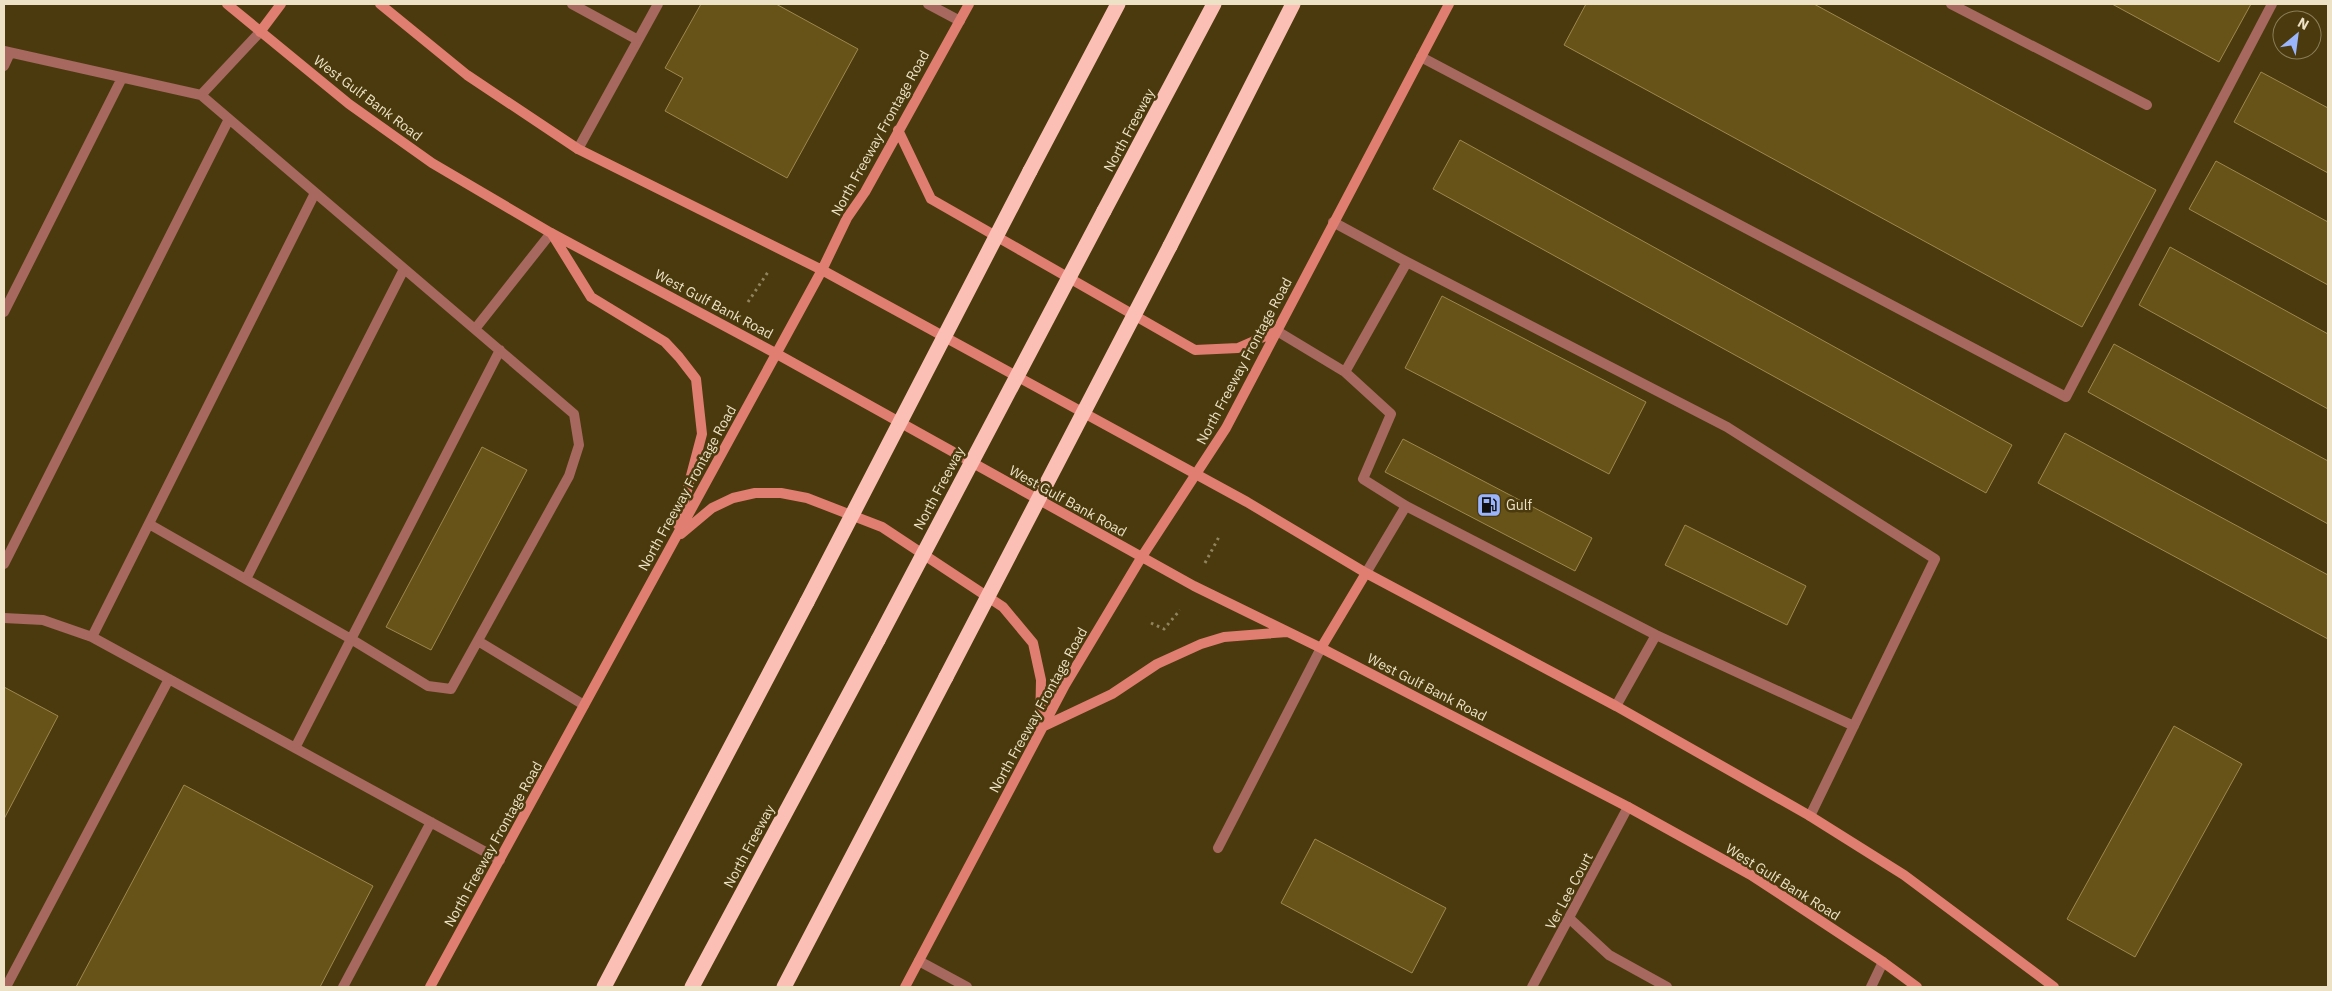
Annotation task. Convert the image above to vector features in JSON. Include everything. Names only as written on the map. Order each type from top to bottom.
[{"type":"highway","points":[[604,987],[1118,4]]},
{"type":"highway","name":"North Freeway","points":[[692,987],[878,640],[1214,4]]},
{"type":"highway","points":[[784,987],[1170,246],[1293,4]]},
{"type":"main road","name":"West Gulf Bank Road","points":[[227,4],[349,104],[425,157],[551,233],[777,354],[1141,558],[1321,648],[1628,807],[1751,875],[1918,987]]},
{"type":"main road","points":[[260,32],[280,4]]},
{"type":"main road","points":[[380,4],[467,75],[578,149],[822,270],[1247,502],[1366,574],[1616,706],[1810,816],[1904,875],[2054,987]]},
{"type":"main road","name":"North Freeway Frontage Road","points":[[430,987],[777,354],[822,270],[847,218],[865,192],[969,4]]},
{"type":"main road","name":"North Freeway Frontage Road","points":[[905,987],[1040,728],[1141,558],[1226,428],[1449,4]]},
{"type":"main road","points":[[898,130],[931,199],[1194,350],[1238,348],[1277,331]]},
{"type":"main road","points":[[551,233],[591,297],[665,342],[696,379],[702,434],[674,540]]},
{"type":"main road","points":[[674,540],[712,508],[733,498],[755,494],[781,493],[807,498],[882,527],[1003,607],[1033,643],[1041,680],[1040,728],[1112,694],[1157,664],[1201,644],[1224,637],[1287,632]]},
{"type":"main road","points":[[1321,648],[1366,574]]},
{"type":"street","points":[[572,4],[638,40]]},
{"type":"street","points":[[578,149],[658,4]]},
{"type":"street","points":[[928,4],[960,20]]},
{"type":"street","points":[[1950,4],[2147,106]]},
{"type":"street","points":[[1421,57],[2066,397],[2272,4]]},
{"type":"street","points":[[201,95],[260,32]]},
{"type":"street","points":[[4,66],[7,52],[201,95],[574,414],[579,445],[569,476],[451,689],[428,686],[351,639],[149,524]]},
{"type":"street","points":[[4,312],[122,78]]},
{"type":"street","points":[[4,564],[229,119]]},
{"type":"street","points":[[92,637],[316,193]]},
{"type":"street","points":[[1333,222],[1406,262],[1727,426],[1935,559],[1810,816]]},
{"type":"street","points":[[475,329],[551,233]]},
{"type":"street","points":[[1345,372],[1406,262]]},
{"type":"street","points":[[246,579],[404,268]]},
{"type":"street","points":[[1277,331],[1345,372],[1391,414],[1363,479],[1406,506],[1656,635],[1854,726]]},
{"type":"street","points":[[295,748],[500,350]]},
{"type":"street","points":[[1366,574],[1406,506]]},
{"type":"street","points":[[4,618],[43,620],[92,637],[500,860]]},
{"type":"street","points":[[1616,706],[1656,635]]},
{"type":"street","points":[[478,641],[584,705]]},
{"type":"street","points":[[1218,848],[1321,648]]},
{"type":"street","points":[[6,987],[169,679]]},
{"type":"street","name":"Ver Lee Court","points":[[1532,987],[1570,919],[1628,807]]},
{"type":"street","points":[[343,987],[431,822]]},
{"type":"street","points":[[1570,919],[1609,955],[1667,987]]},
{"type":"street","points":[[919,961],[967,987]]},
{"type":"street","points":[[1871,987],[1883,962]]},
{"type":"path","points":[[748,302],[768,272]]},
{"type":"path","points":[[1203,568],[1220,535]]},
{"type":"path","points":[[1151,624],[1164,629],[1180,610]]},
{"type":"building","points":[[701,4],[776,4],[858,49],[787,178],[665,111],[683,78],[665,68]]},
{"type":"building","points":[[1586,4],[1814,4],[2156,190],[2082,327],[1564,45]]},
{"type":"building","points":[[2112,4],[2251,4],[2219,62]]},
{"type":"building","points":[[2261,72],[2328,108],[2328,173],[2234,122]]},
{"type":"building","points":[[1460,140],[2012,445],[1986,493],[1433,189]]},
{"type":"building","points":[[2216,161],[2328,222],[2328,285],[2189,209]]},
{"type":"building","points":[[2170,247],[2328,334],[2328,409],[2139,305]]},
{"type":"building","points":[[1442,296],[1646,402],[1609,474],[1405,368]]},
{"type":"building","points":[[2114,344],[2328,461],[2328,524],[2088,392]]},
{"type":"building","points":[[2065,433],[2328,575],[2328,639],[2038,483]]},
{"type":"building","name":"Gulf","points":[[1403,439],[1592,538],[1575,571],[1385,472]]},
{"type":"building","points":[[482,447],[527,470],[431,650],[386,627]]},
{"type":"building","points":[[1685,525],[1806,586],[1787,625],[1665,565]]},
{"type":"building","points":[[4,687],[58,716],[4,819]]},
{"type":"building","points":[[2174,726],[2242,764],[2135,957],[2067,919]]},
{"type":"building","points":[[184,785],[373,886],[320,987],[76,987]]},
{"type":"building","points":[[1315,839],[1446,908],[1412,973],[1281,903]]},
{"type":"place","name":"Gulf","points":[[1489,505]]}]
